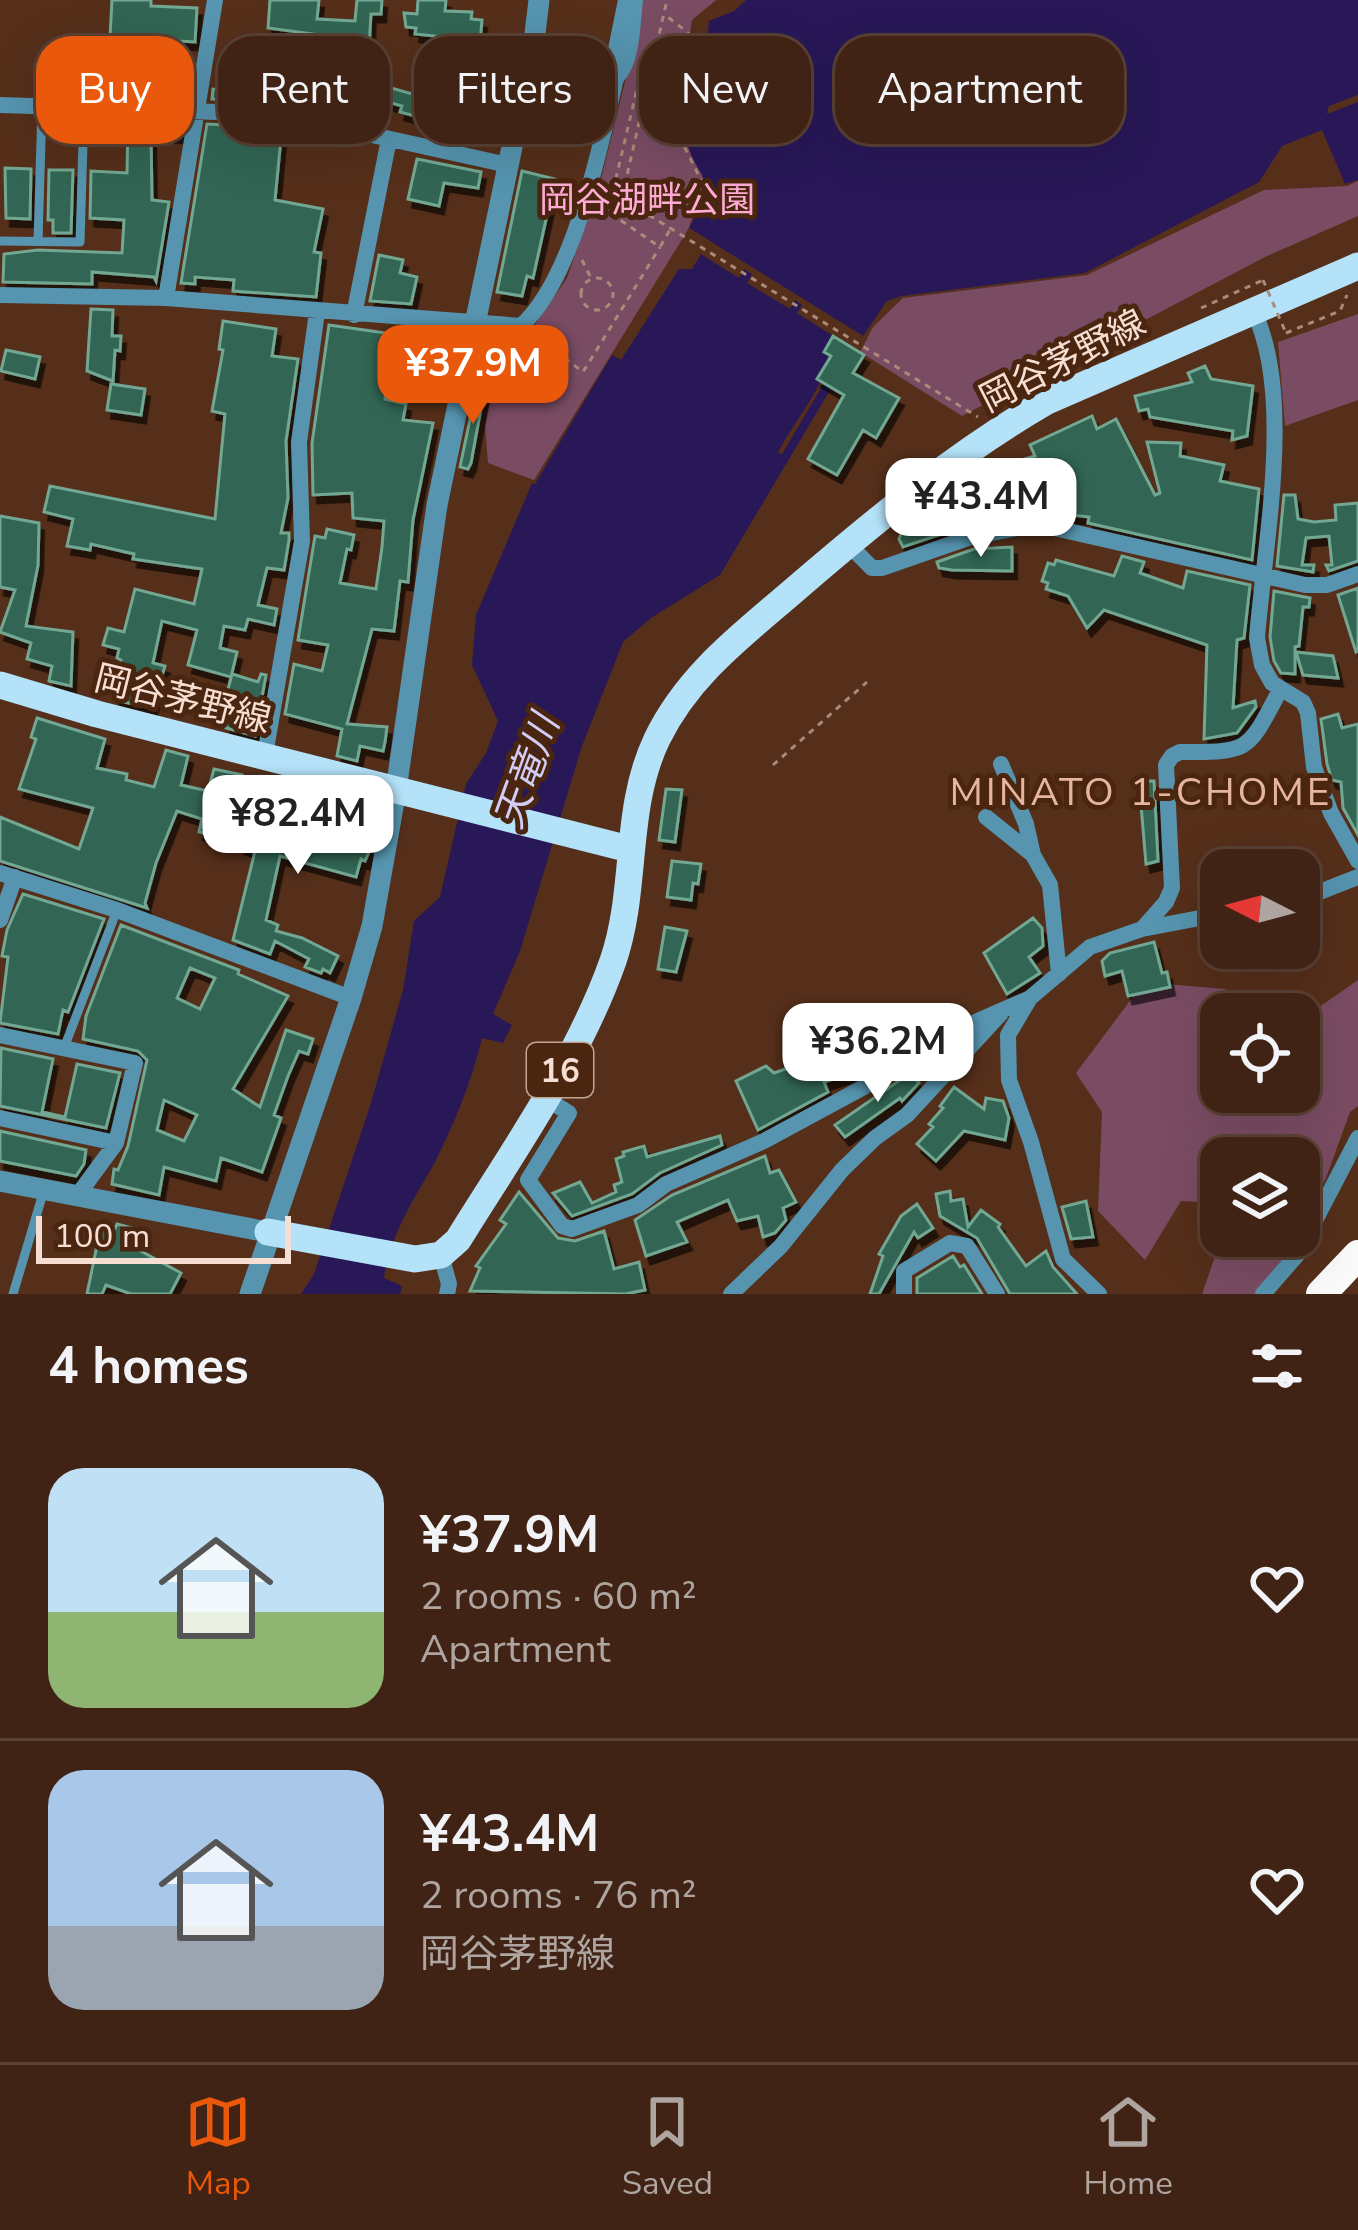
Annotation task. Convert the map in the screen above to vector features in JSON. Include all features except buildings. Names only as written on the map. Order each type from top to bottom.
[{"type":"highway","points":[[1321,1294],[1358,1255]]},
{"type":"highway","points":[[1342,1294],[1358,1277]]},
{"type":"main road","name":"岡谷茅野線","points":[[434,1257],[458,1240],[590,1016],[614,957],[618,846],[643,771],[677,705],[708,663],[848,544],[970,450],[1046,400],[1358,266]]},
{"type":"main road","name":"岡谷茅野線","points":[[0,685],[618,846]]},
{"type":"main road","points":[[276,1234],[434,1257]]},
{"type":"street","points":[[166,298],[215,0]]},
{"type":"street","points":[[250,1294],[276,1234],[351,998],[405,792],[437,505],[539,0]]},
{"type":"street","points":[[0,295],[166,298],[521,326],[532,316],[570,244],[616,78],[612,69],[630,0]]},
{"type":"street","points":[[0,105],[36,107]]},
{"type":"street","points":[[194,114],[218,114]]},
{"type":"street","points":[[390,139],[508,165]]},
{"type":"street","points":[[354,315],[388,144]]},
{"type":"street","points":[[1253,310],[1270,368],[1273,472],[1257,638],[1262,665],[1280,690],[1303,702],[1314,767],[1331,813],[1358,861]]},
{"type":"street","points":[[265,755],[302,541],[299,442],[317,312]]},
{"type":"street","points":[[848,544],[872,568],[883,568],[971,537],[1037,524],[1305,585],[1327,585],[1358,574]]},
{"type":"street","points":[[1142,928],[1166,902],[1172,887],[1166,765],[1180,752],[1232,752],[1255,736],[1280,690]]},
{"type":"street","points":[[1000,764],[1026,824],[1033,854],[1050,885],[1059,974]]},
{"type":"street","points":[[986,817],[1033,854]]},
{"type":"street","points":[[0,920],[8,875],[117,910],[351,998]]},
{"type":"street","points":[[1320,892],[1358,877]]},
{"type":"street","points":[[1100,1294],[1063,1259],[1009,1080],[1008,1035],[1030,998],[1090,947],[1142,928],[1200,918]]},
{"type":"street","points":[[545,1098],[569,1113],[527,1180],[562,1226],[572,1229],[638,1205],[666,1184],[764,1141],[875,1081],[937,1039],[1030,998]]},
{"type":"street","points":[[731,1294],[781,1246],[842,1169],[907,1115],[1006,1006]]},
{"type":"street","points":[[0,1035],[135,1063],[116,1143],[77,1196]]},
{"type":"street","points":[[0,1118],[116,1143]]},
{"type":"street","points":[[1263,1294],[1297,1255],[1358,1138]]},
{"type":"street","points":[[0,1181],[276,1234]]},
{"type":"street","points":[[904,1294],[904,1270],[950,1243],[967,1246],[997,1294]]},
{"type":"street","points":[[434,1257],[449,1285],[447,1294]]},
{"type":"lane","points":[[38,241],[41,144]]},
{"type":"lane","points":[[0,241],[80,242],[84,144]]},
{"type":"lane","points":[[64,1048],[117,910]]},
{"type":"lane","points":[[14,1294],[44,1190]]},
{"type":"path","points":[[613,193],[625,184],[667,0]]},
{"type":"path","points":[[625,184],[692,209],[701,179],[677,133],[692,37],[664,14]]},
{"type":"path","points":[[613,193],[639,77]]},
{"type":"path","points":[[591,179],[985,422]]},
{"type":"path","points":[[592,220],[599,206],[660,247]]},
{"type":"path","points":[[535,338],[583,371],[672,226]]},
{"type":"path","points":[[577,251],[592,279]]},
{"type":"path","points":[[592,279],[607,282],[613,296],[599,310],[589,308],[581,295],[592,279]]},
{"type":"path","points":[[1198,315],[1203,305],[1263,280],[1286,333],[1340,310],[1347,295]]},
{"type":"path","points":[[568,295],[581,295]]},
{"type":"path","points":[[613,296],[629,297]]},
{"type":"path","points":[[773,765],[867,682]]},
{"type":"green space","name":"岡谷湖畔公園","points":[[640,0],[716,0],[692,20],[690,36],[639,36],[639,144],[686,144],[705,178],[689,228],[534,480],[488,463],[485,425],[496,372],[480,365],[484,340],[529,348],[534,326],[567,278],[610,144],[615,144],[615,122],[638,29]]},
{"type":"green space","points":[[1358,181],[1358,216],[1265,257],[962,416],[860,352],[873,327],[903,298],[1087,275],[1264,190],[1347,186]]},
{"type":"green space","points":[[1358,314],[1358,400],[1285,426],[1278,342]]},
{"type":"green space","points":[[1358,980],[1358,1106],[1350,1112],[1320,1190],[1320,1137],[1200,1137],[1200,1202],[1181,1201],[1145,1260],[1098,1211],[1102,1112],[1076,1073],[1144,982],[1225,989],[1230,993],[1200,993],[1200,1113],[1320,1113],[1320,1006]]},
{"type":"green space","points":[[1215,1257],[1286,1257],[1268,1294],[1202,1294]]},
{"type":"water","name":"天竜川","points":[[746,0],[1358,0],[1358,95],[1329,106],[1327,114],[1358,102],[1358,180],[1345,184],[1322,130],[1282,146],[1259,182],[1085,273],[902,296],[887,301],[863,336],[841,323],[824,351],[829,355],[821,380],[778,453],[782,454],[824,383],[832,387],[720,575],[651,618],[623,642],[582,746],[520,951],[493,1014],[512,1025],[503,1043],[482,1038],[455,1118],[391,1248],[384,1278],[402,1286],[400,1294],[301,1294],[314,1274],[371,1103],[403,990],[414,921],[440,897],[466,784],[486,753],[498,721],[472,665],[476,615],[532,483],[612,355],[621,360],[679,269],[692,269],[709,241],[689,228],[705,186],[688,144],[811,144],[811,36],[702,36],[708,32],[709,21],[734,11]]},
{"type":"pier","points":[[689,228],[868,339],[861,341],[844,331],[838,339],[797,313],[802,305],[795,300],[790,309],[747,283],[752,274],[744,269],[739,278],[696,251],[702,243],[686,233]]},
{"type":"district","name":"MINATO 1-CHOME","points":[[1141,791]]}]
